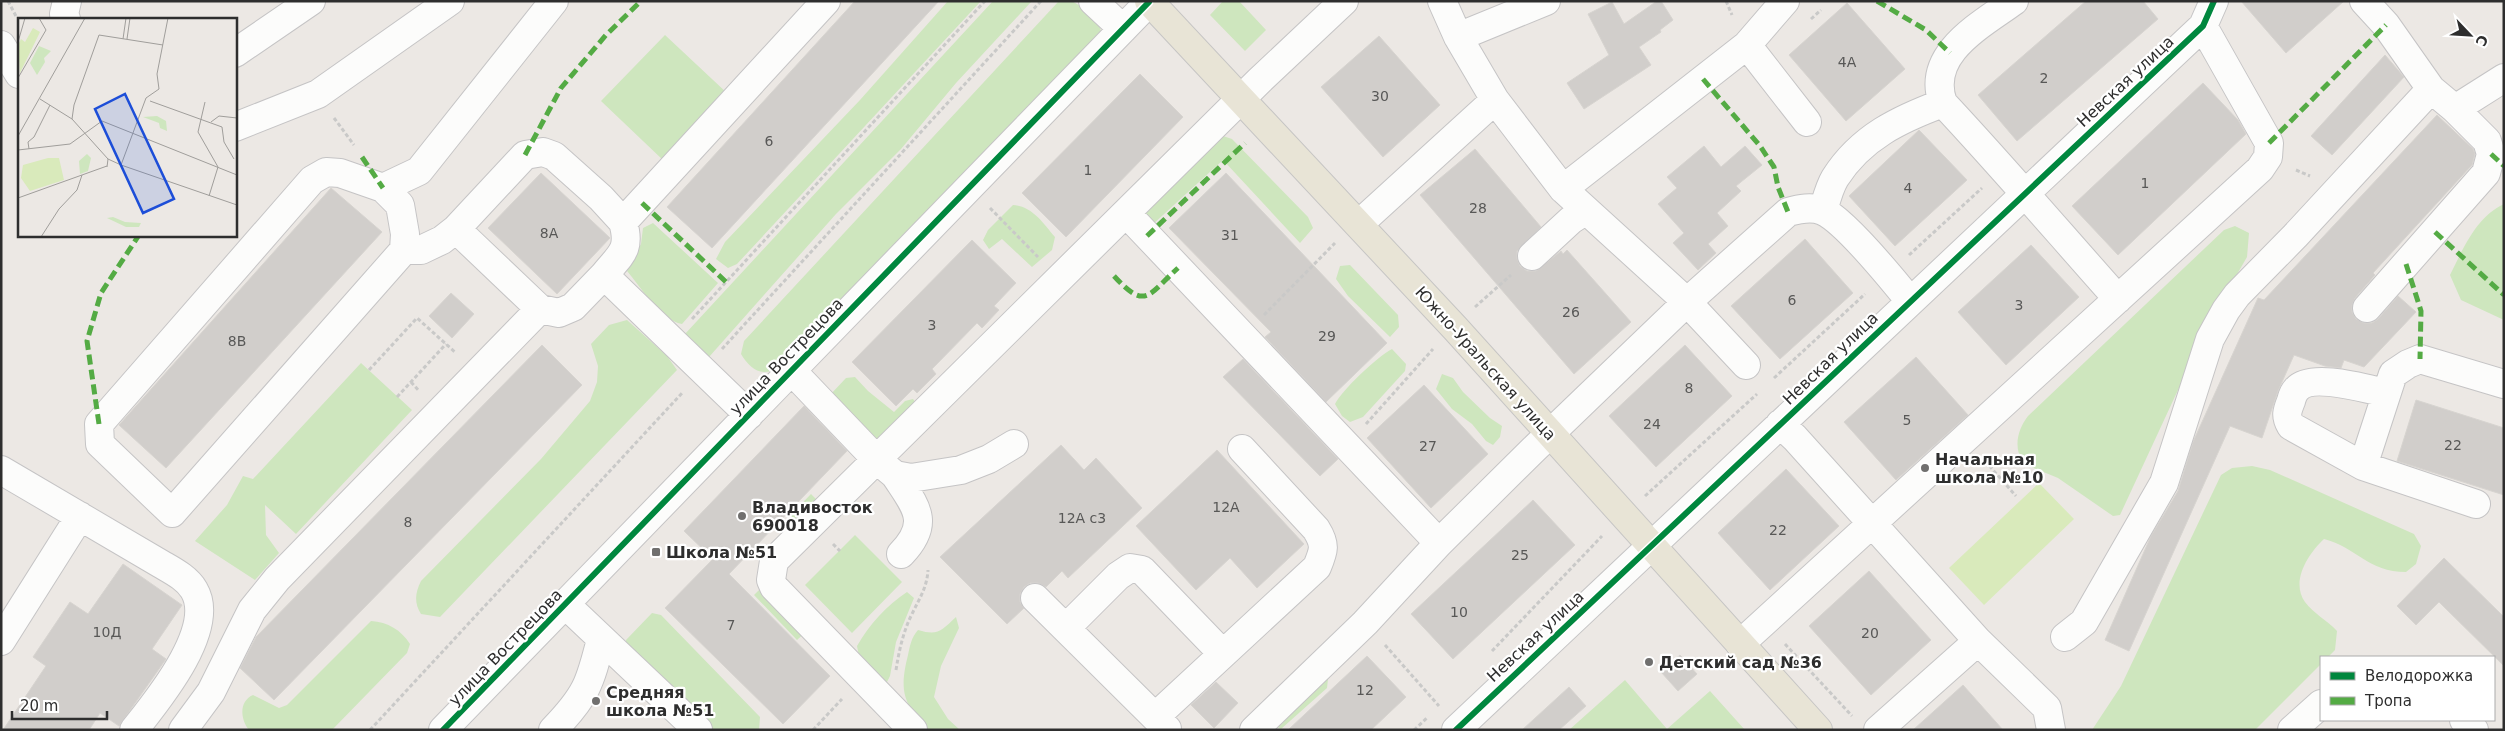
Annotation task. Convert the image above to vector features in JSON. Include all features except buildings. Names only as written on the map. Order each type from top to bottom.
[{"type":"main road","name":"Южно-Уральская улица","points":[[1149,2],[1359,224],[1625,514],[1650,546],[1818,730]]},
{"type":"street","points":[[66,18],[64,14],[67,1]]},
{"type":"street","points":[[236,52],[311,1]]},
{"type":"street","points":[[236,127],[318,94],[450,1]]},
{"type":"street","points":[[383,188],[419,171],[554,1]]},
{"type":"street","points":[[623,222],[826,1]]},
{"type":"street","points":[[1093,1],[1123,29]]},
{"type":"street","points":[[913,730],[774,587],[771,580],[771,570],[774,561],[886,467],[1059,278],[1241,99],[1344,1]]},
{"type":"street","points":[[1442,1],[1458,37],[1495,100],[1563,189],[1585,211],[1688,302],[1746,365]]},
{"type":"street","points":[[1458,37],[1546,1]]},
{"type":"street","points":[[1563,189],[1747,45],[1785,1]]},
{"type":"street","points":[[2014,1],[1960,41],[1950,53],[1939,80],[1939,91],[1943,103],[2004,168],[2024,194],[2118,299]]},
{"type":"street","name":"Невская улица","points":[[1456,730],[2203,26],[2214,1]]},
{"type":"street","points":[[2364,1],[2386,25],[2431,89],[2455,109],[2487,141],[2490,154],[2486,174],[2367,308]]},
{"type":"street","name":"улица Вострецова","points":[[443,730],[1149,2]]},
{"type":"street","points":[[1740,644],[2260,169],[2268,157],[2269,142],[2203,26]]},
{"type":"street","points":[[1,45],[18,72]]},
{"type":"street","points":[[1747,45],[1808,122]]},
{"type":"street","points":[[2455,109],[2504,78]]},
{"type":"street","points":[[2065,637],[2077,630],[2084,622],[2164,483],[2210,339],[2226,310],[2237,295],[2339,189],[2431,89]]},
{"type":"street","points":[[1359,224],[1495,100]]},
{"type":"street","points":[[1823,211],[1834,179],[1863,146],[1893,123],[1943,103]]},
{"type":"street","points":[[404,250],[421,250],[442,240],[456,229],[525,155],[543,152],[554,156],[601,198],[623,222],[628,238],[623,252],[604,275],[573,307],[559,314],[540,309],[456,229]]},
{"type":"street","points":[[326,172],[340,173],[383,188],[400,205],[405,234],[404,250],[172,513],[100,444],[100,424],[312,180],[326,172]]},
{"type":"street","points":[[1254,730],[1365,623],[1439,543],[1550,434],[1688,302],[1788,212],[1807,208],[1823,211],[1838,222],[1888,274],[1910,301]]},
{"type":"street","points":[[1532,256],[1570,220],[1585,211]]},
{"type":"street","points":[[1126,213],[1439,543]]},
{"type":"street","points":[[604,275],[749,414]]},
{"type":"street","points":[[183,730],[211,692],[252,610],[276,579],[540,309]]},
{"type":"street","points":[[2363,466],[2393,374],[2408,364],[2420,359],[2504,384]]},
{"type":"street","points":[[791,370],[886,467],[917,508],[919,521],[915,535],[901,554]]},
{"type":"street","points":[[2386,393],[2315,381],[2306,383],[2296,389],[2286,412],[2287,419],[2291,426],[2363,466],[2476,504]]},
{"type":"street","points":[[1780,424],[1795,438],[1978,641],[2047,708],[2051,730]]},
{"type":"street","points":[[886,467],[911,478],[961,470],[989,459],[1014,444]]},
{"type":"street","points":[[1035,598],[1161,723],[1223,654],[1317,567],[1322,554],[1324,541],[1316,529],[1242,449]]},
{"type":"street","points":[[1,470],[183,577],[195,591],[199,616],[186,658],[156,703],[134,730]]},
{"type":"street","points":[[1,641],[80,516]]},
{"type":"street","points":[[1066,628],[1118,576],[1130,568],[1142,570],[1223,654]]},
{"type":"street","points":[[566,605],[698,730]]},
{"type":"street","points":[[552,730],[582,698],[593,672],[602,639]]},
{"type":"street","points":[[1878,730],[1978,641]]},
{"type":"street","points":[[2292,730],[2320,705]]},
{"type":"street","points":[[2465,721],[2474,730]]},
{"type":"path","points":[[8,1],[18,20]]},
{"type":"path","points":[[672,341],[985,1]]},
{"type":"path","points":[[318,94],[356,149]]},
{"type":"path","points":[[2268,157],[2339,189]]},
{"type":"path","points":[[1773,379],[2004,168]]},
{"type":"path","points":[[994,199],[988,206],[1059,278]]},
{"type":"path","points":[[1330,234],[1343,248]]},
{"type":"path","points":[[1243,336],[1336,242]]},
{"type":"path","points":[[397,397],[446,344]]},
{"type":"path","points":[[1643,497],[1758,392]]},
{"type":"path","points":[[1965,438],[2016,496]]},
{"type":"path","points":[[1486,658],[1606,532]]},
{"type":"path","points":[[1365,623],[1440,706]]},
{"type":"path","points":[[814,730],[863,677]]},
{"type":"path","points":[[1414,730],[1446,700]]},
{"type":"green space","points":[[948,1],[981,1],[737,264],[728,268],[716,259],[725,242],[860,100]]},
{"type":"green space","points":[[993,1],[1032,1],[956,83],[901,149],[836,214],[709,357],[685,334]]},
{"type":"green space","points":[[1071,1],[1081,6],[1090,14],[1098,23],[1101,32],[777,368],[761,372],[752,367],[741,354],[744,341],[1058,2]]},
{"type":"green space","points":[[1223,1],[1239,1],[1266,30],[1245,51],[1210,15]]},
{"type":"green space","points":[[665,35],[728,94],[664,161],[601,101]]},
{"type":"green space","points":[[1220,135],[1232,139],[1308,217],[1313,228],[1300,243],[1223,160],[1151,226],[1137,212]]},
{"type":"green space","points":[[2504,204],[2504,320],[2461,300],[2450,275],[2465,245],[2478,225],[2494,210]]},
{"type":"green space","points":[[1013,205],[1026,208],[1055,237],[1052,250],[1032,267],[1002,239],[989,249],[983,240],[988,230]]},
{"type":"green space","points":[[653,223],[718,283],[682,324],[674,321],[659,310],[627,271],[641,244],[643,228]]},
{"type":"green space","points":[[2235,226],[2249,233],[2247,257],[2210,321],[2120,515],[2113,516],[2058,478],[2024,464],[2018,452],[2018,440],[2021,427],[2028,416],[2224,230]]},
{"type":"green space","points":[[1350,265],[1398,315],[1399,327],[1390,337],[1348,296],[1336,279],[1340,266]]},
{"type":"green space","points":[[627,320],[667,356],[677,370],[440,617],[421,614],[416,598],[421,581],[541,459],[590,401],[597,382],[598,366],[591,344],[609,325]]},
{"type":"green space","points":[[1392,349],[1406,364],[1405,371],[1363,417],[1350,422],[1342,416],[1335,404],[1360,374]]},
{"type":"green space","points":[[361,363],[412,410],[296,534],[265,505],[266,535],[279,553],[255,580],[195,541],[227,505],[243,476],[253,479]]},
{"type":"green space","points":[[1442,374],[1453,378],[1463,392],[1490,418],[1502,426],[1500,437],[1493,445],[1486,441],[1472,424],[1452,409],[1436,389]]},
{"type":"green space","points":[[855,377],[868,391],[894,412],[905,401],[913,399],[916,403],[876,449],[830,395],[846,378]]},
{"type":"green space","points":[[2252,466],[2270,470],[2414,534],[2421,546],[2416,564],[2406,572],[2393,571],[2372,564],[2345,548],[2324,539],[2318,545],[2303,568],[2300,577],[2301,594],[2305,602],[2316,614],[2337,631],[2335,650],[2329,656],[2320,656],[2320,665],[2255,730],[2092,730],[2121,686],[2221,475],[2232,468]]},
{"type":"green space","points":[[2039,483],[2074,519],[1984,605],[1949,568]]},
{"type":"green space","points":[[811,494],[823,506],[789,541],[777,529]]},
{"type":"green space","points":[[855,535],[902,582],[852,633],[805,585]]},
{"type":"green space","points":[[766,583],[810,628],[797,640],[754,595]]},
{"type":"green space","points":[[907,592],[914,598],[896,642],[890,676],[885,686],[860,661],[857,646],[879,616]]},
{"type":"green space","points":[[652,613],[661,615],[760,717],[759,730],[714,730],[626,646],[626,640]]},
{"type":"green space","points":[[956,617],[959,628],[941,666],[934,697],[948,719],[960,730],[928,730],[913,712],[905,696],[905,667],[910,645],[918,630],[939,631]]},
{"type":"green space","points":[[371,621],[388,625],[402,635],[410,644],[407,653],[332,730],[249,730],[244,721],[242,711],[248,698],[253,695],[279,708],[287,705]]},
{"type":"green space","points":[[1322,675],[1328,679],[1327,688],[1281,729],[1274,725]]},
{"type":"green space","points":[[1625,680],[1667,729],[1710,691],[1745,730],[1569,730]]},
{"type":"marked path","points":[[525,155],[561,88],[606,35],[641,1]]},
{"type":"marked path","points":[[1877,1],[1926,30],[1950,53]]},
{"type":"marked path","points":[[2269,143],[2386,25]]},
{"type":"marked path","points":[[1703,79],[1760,146],[1774,167],[1778,187],[1788,212]]},
{"type":"marked path","points":[[1147,236],[1245,143]]},
{"type":"marked path","points":[[2491,154],[2504,166]]},
{"type":"marked path","points":[[362,157],[383,188]]},
{"type":"marked path","points":[[642,203],[726,282]]},
{"type":"marked path","points":[[2435,232],[2504,295]]},
{"type":"marked path","points":[[99,424],[87,341],[101,293],[138,236]]},
{"type":"marked path","points":[[2406,264],[2421,311],[2420,359]]},
{"type":"marked path","points":[[1114,276],[1125,287],[1140,296],[1153,292],[1178,268]]},
{"type":"cycle path","points":[[1456,730],[2203,26],[2214,1]]},
{"type":"cycle path","points":[[443,730],[1149,2]]},
{"type":"place","name":"Начальная школа №10","points":[[1925,468]]},
{"type":"place","name":"Владивосток 690018","points":[[742,516]]},
{"type":"place","name":"Школа №51","points":[[656,552]]},
{"type":"place","name":"Детский сад №36","points":[[1649,662]]},
{"type":"place","name":"Средняя школа №51","points":[[596,701]]}]
